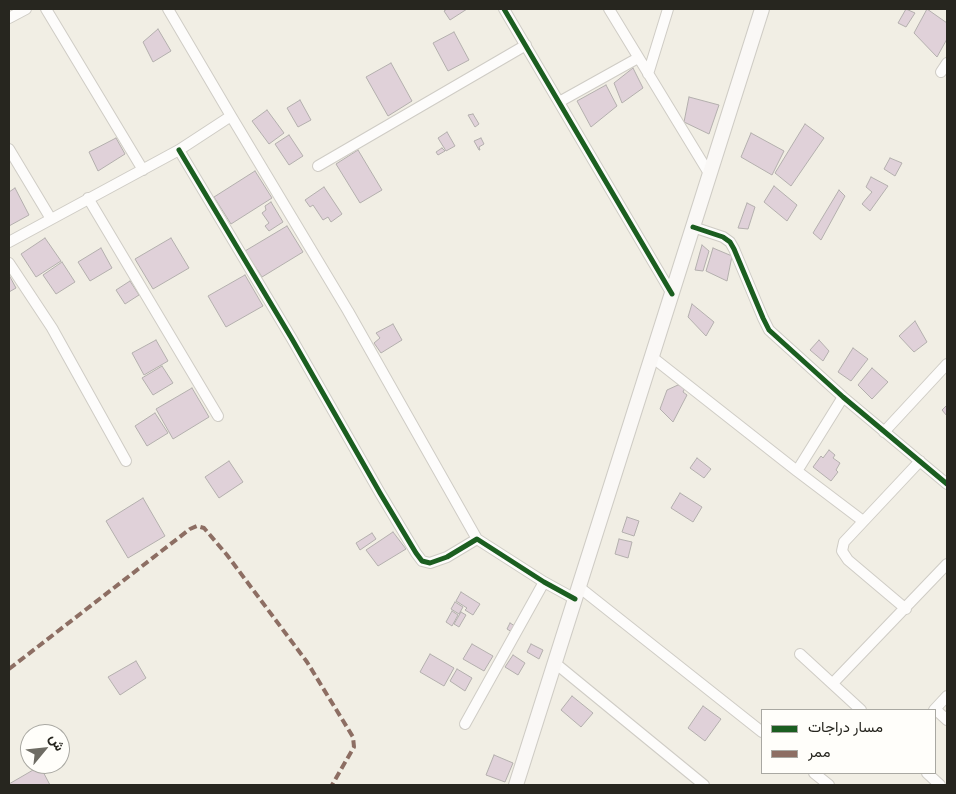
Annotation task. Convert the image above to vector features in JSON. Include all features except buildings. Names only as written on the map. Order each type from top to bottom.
[{"type":"main road","points":[[516,785],[762,9]]},
{"type":"street","points":[[9,18],[26,9]]},
{"type":"street","points":[[46,9],[143,170]]},
{"type":"street","points":[[168,9],[348,312],[478,539],[544,582],[577,593],[761,731]]},
{"type":"street","points":[[504,9],[672,294]]},
{"type":"street","points":[[609,9],[710,175]]},
{"type":"street","points":[[648,74],[668,9]]},
{"type":"street","points":[[318,166],[526,45]]},
{"type":"street","points":[[559,102],[638,58]]},
{"type":"street","points":[[941,72],[947,63]]},
{"type":"street","points":[[9,242],[179,150],[231,116]]},
{"type":"street","points":[[9,149],[51,219]]},
{"type":"street","points":[[179,150],[292,339],[380,494],[422,561],[430,563],[447,557],[478,539]]},
{"type":"street","points":[[88,198],[218,416]]},
{"type":"street","points":[[693,227],[723,237],[730,242],[762,318],[769,330],[843,397],[947,484]]},
{"type":"street","points":[[9,263],[52,328],[126,460]]},
{"type":"street","points":[[652,357],[863,521]]},
{"type":"street","points":[[884,432],[947,364]]},
{"type":"street","points":[[797,471],[843,397]]},
{"type":"street","points":[[906,608],[848,560],[842,551],[844,542],[920,461]]},
{"type":"street","points":[[832,683],[947,564]]},
{"type":"street","points":[[465,724],[544,582]]},
{"type":"street","points":[[800,654],[860,709]]},
{"type":"street","points":[[555,663],[704,785]]},
{"type":"street","points":[[936,709],[947,696]]},
{"type":"street","points":[[936,711],[947,720]]},
{"type":"street","points":[[815,774],[826,784]]},
{"type":"street","points":[[928,774],[940,785]]},
{"type":"marked path","points":[[9,669],[190,529],[197,526],[204,528],[227,555],[307,662],[353,737],[354,747],[332,785]]},
{"type":"cycle path","points":[[504,9],[672,294]]},
{"type":"cycle path","points":[[179,150],[292,339],[380,493],[422,561],[430,563],[447,557],[477,539],[544,582],[575,599]]},
{"type":"cycle path","points":[[693,227],[723,237],[730,242],[769,330],[843,397],[947,484]]}]
